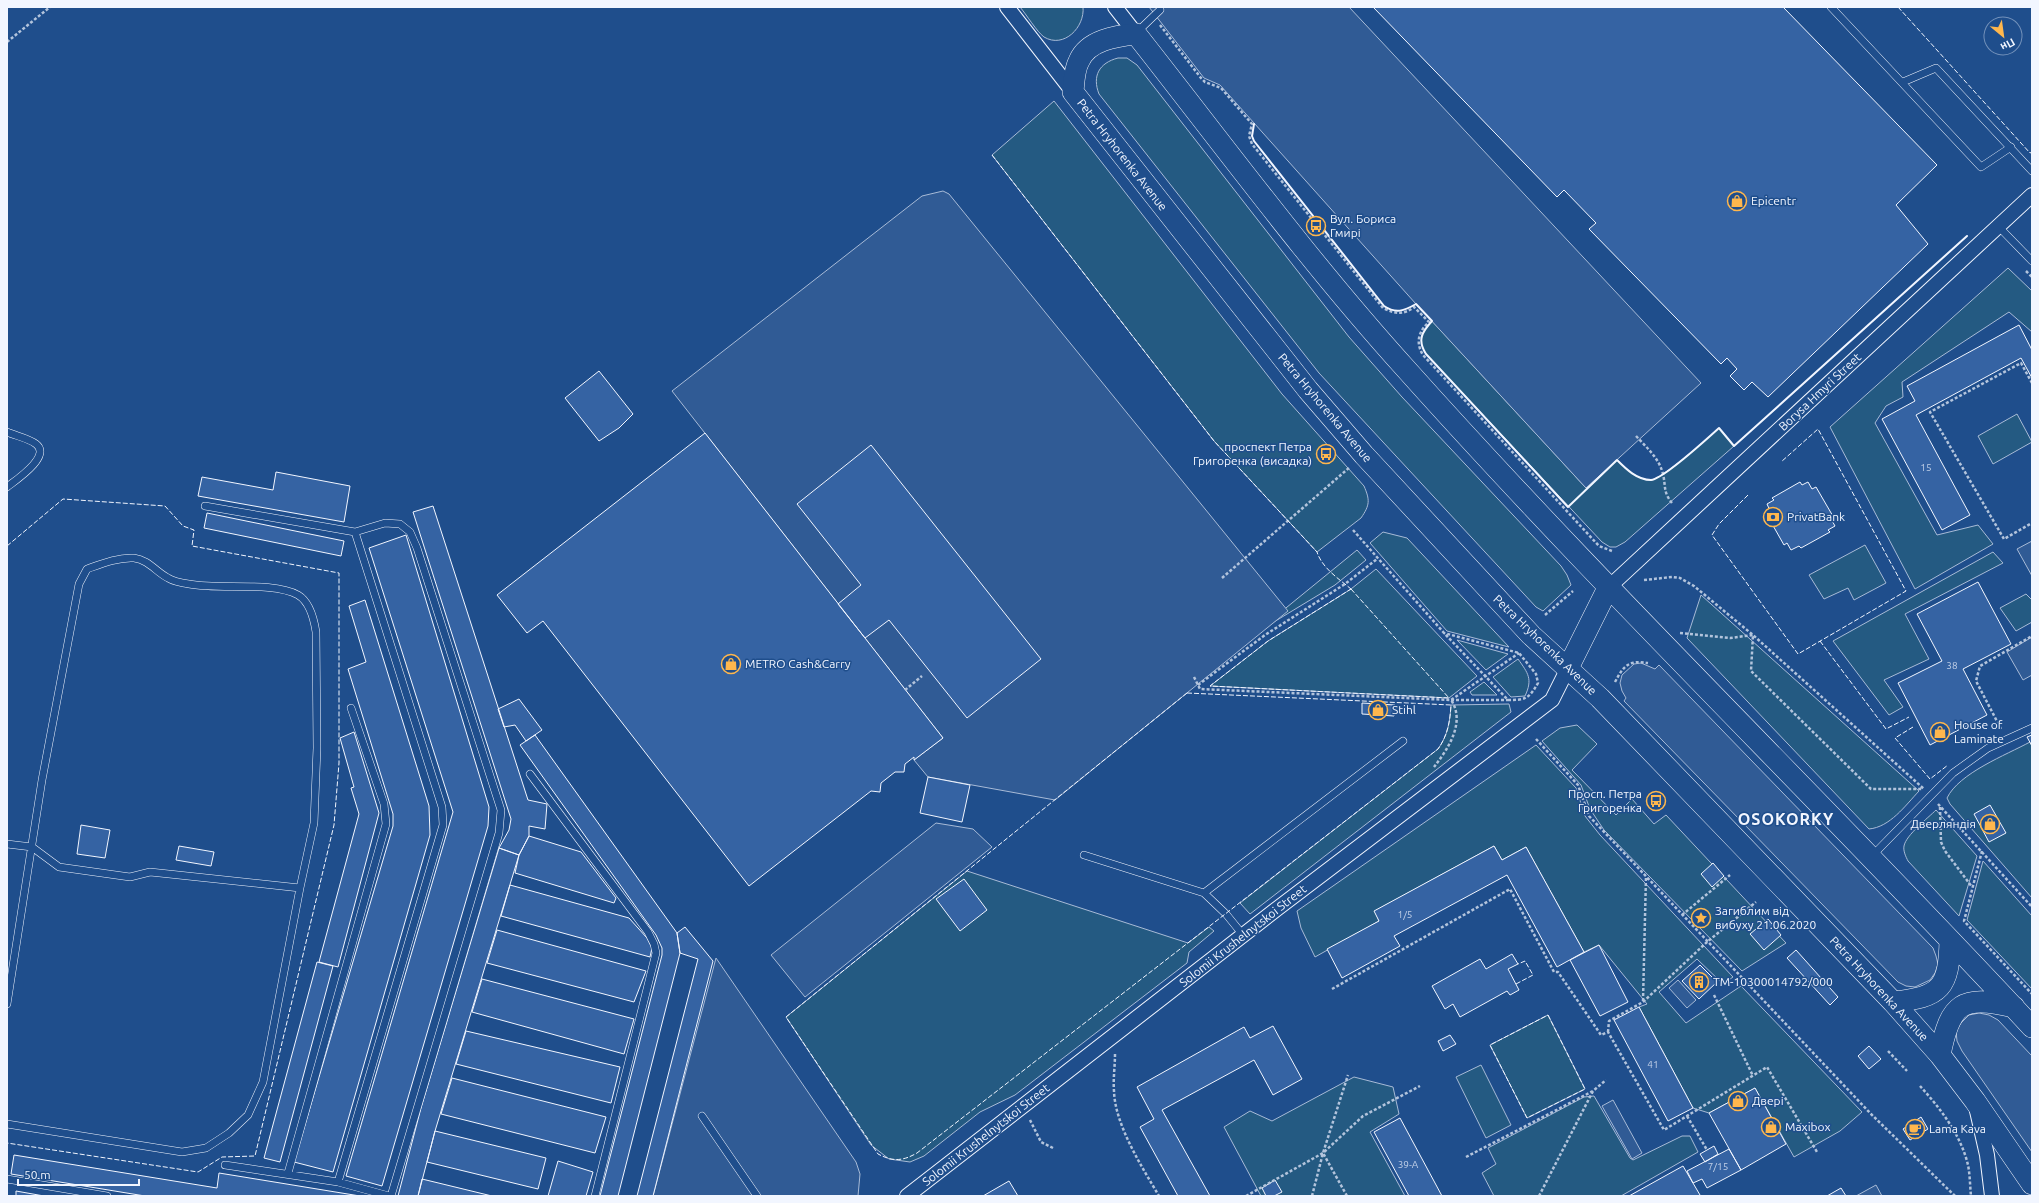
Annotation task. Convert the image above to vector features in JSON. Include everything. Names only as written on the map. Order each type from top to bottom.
[{"type":"street","points":[[1006,7],[1073,92]]},
{"type":"street","points":[[1115,7],[1301,245],[1364,322],[1608,588],[1870,857],[2032,1027]]},
{"type":"street","points":[[1073,92],[1079,60],[1087,51],[1097,43],[1114,37],[1136,34]]},
{"type":"street","name":"Petra Hryhorenka Avenue","points":[[1073,92],[1298,378],[1364,455],[1521,624],[1600,698],[1893,1002],[1940,1055],[1975,1101],[2032,1184]]},
{"type":"street","name":"Borysa Hmyri Street","points":[[1608,588],[2032,195]]},
{"type":"street","points":[[1568,668],[1608,588]]},
{"type":"street","name":"Solomii Krushelnytskoi Street","points":[[907,1196],[1243,935],[1552,700],[1568,668]]},
{"type":"street","points":[[1893,1002],[1918,1000],[1935,991],[1944,982],[1950,966],[1950,940]]},
{"type":"street","points":[[1940,1055],[1944,1033],[1950,1019],[1961,1006],[1976,1000],[1991,1001],[2014,1007]]},
{"type":"street","points":[[1975,1101],[1987,1155],[1992,1196]]},
{"type":"lane","points":[[1831,7],[1903,82],[1981,167],[2011,147]]},
{"type":"lane","points":[[1136,34],[1160,10]]},
{"type":"lane","points":[[1903,82],[1936,68],[2032,171]]},
{"type":"lane","points":[[1997,226],[2032,261]]},
{"type":"lane","points":[[7,432],[36,444],[39,449],[40,456],[36,463],[7,487]]},
{"type":"lane","points":[[205,506],[356,532],[385,523],[400,524],[410,532],[417,548],[501,810],[499,833],[390,1196],[338,1182],[288,1173],[224,1165]]},
{"type":"lane","points":[[338,1182],[443,825],[442,807],[356,532]]},
{"type":"lane","points":[[7,1004],[42,780],[79,584],[86,570],[110,561],[134,558],[150,564],[168,578],[190,584],[284,589],[299,596],[308,606],[313,618],[316,632],[317,748],[314,823],[263,1082],[248,1115],[229,1133],[206,1148],[182,1152],[7,1124]]},
{"type":"lane","points":[[288,1173],[386,824],[384,804],[351,708]]},
{"type":"lane","points":[[1870,857],[1953,773],[1988,748],[2032,728]]},
{"type":"lane","points":[[1204,893],[1404,741]]},
{"type":"lane","points":[[530,774],[648,932],[654,944],[656,953],[595,1196]]},
{"type":"lane","points":[[7,844],[32,847],[59,867],[130,877],[150,872],[300,888]]},
{"type":"lane","points":[[1084,855],[1204,893],[1226,914],[1243,935]]},
{"type":"lane","points":[[702,1116],[757,1196]]},
{"type":"lane","points":[[7,1180],[107,1196]]},
{"type":"path","points":[[7,42],[50,7]]},
{"type":"path","points":[[1153,16],[1201,78],[1205,82],[1221,88],[1252,124],[1249,136],[1252,144],[1383,308],[1395,314],[1409,312],[1414,307],[1429,322],[1423,327],[1418,339],[1423,355],[1600,546],[1612,550]]},
{"type":"path","points":[[2032,383],[2020,363],[1930,412],[2004,539],[2032,523]]},
{"type":"path","points":[[1636,436],[1658,460],[1663,474],[1666,496],[1672,503]]},
{"type":"path","points":[[1222,578],[1364,455]]},
{"type":"path","points":[[1353,530],[1444,633],[1508,700]]},
{"type":"path","points":[[1198,685],[1265,635],[1345,584],[1378,559]]},
{"type":"path","points":[[1644,580],[1672,576],[1680,578],[1694,586],[1753,635],[1930,795],[2032,907]]},
{"type":"path","points":[[1545,615],[1573,591]]},
{"type":"path","points":[[1194,677],[1200,689],[1451,700],[1523,700],[1532,694],[1538,683],[1536,674],[1519,653],[1444,633]]},
{"type":"path","points":[[1679,633],[1730,638],[1753,635]]},
{"type":"path","points":[[1753,635],[1751,671],[1871,789],[1923,789],[1928,784]]},
{"type":"path","points":[[1998,731],[2002,729],[1976,681],[1980,666],[2032,636]]},
{"type":"path","points":[[1451,700],[1519,653]]},
{"type":"path","points":[[1615,682],[1623,668],[1631,662],[1648,663]]},
{"type":"path","points":[[905,690],[922,676]]},
{"type":"path","points":[[1434,767],[1449,747],[1456,726],[1455,707],[1451,700]]},
{"type":"path","points":[[1536,739],[1578,785],[1589,816],[1865,1108],[1955,1196]]},
{"type":"path","points":[[1940,807],[1941,842],[1945,851],[1972,887]]},
{"type":"path","points":[[1982,851],[1964,921],[2032,994]]},
{"type":"path","points":[[1682,915],[1730,875]]},
{"type":"path","points":[[1643,1002],[1646,876]]},
{"type":"path","points":[[1332,989],[1510,889],[1554,972],[1558,972],[1600,1035],[1608,1032]]},
{"type":"path","points":[[1756,902],[1707,942],[1643,1002],[1609,1021],[1608,1032],[1664,1130],[1767,1067],[1817,1152]]},
{"type":"path","points":[[1714,996],[1753,1076]]},
{"type":"path","points":[[1888,1050],[1907,1071]]},
{"type":"path","points":[[1115,1053],[1114,1092],[1122,1126],[1139,1162],[1159,1196]]},
{"type":"path","points":[[1312,1196],[1323,1153],[1348,1075]]},
{"type":"path","points":[[1466,1157],[1593,1091],[1606,1080]]},
{"type":"path","points":[[1246,1196],[1323,1153],[1363,1116],[1420,1086]]},
{"type":"path","points":[[1920,1086],[1952,1127],[1961,1146],[1968,1164],[1971,1196]]},
{"type":"path","points":[[1539,1196],[1593,1091]]},
{"type":"path","points":[[1687,1116],[1707,1150]]},
{"type":"path","points":[[1030,1120],[1041,1142],[1053,1148]]},
{"type":"path","points":[[1323,1153],[1347,1196]]},
{"type":"shaded area","points":[[1020,7],[1083,7],[1083,15],[1081,22],[1072,34],[1066,38],[1052,40],[1041,35]]},
{"type":"shaded area","points":[[1149,7],[1349,7],[1701,383],[1586,488],[1416,304],[1220,85],[1204,78]]},
{"type":"shaded area","points":[[1118,58],[1127,58],[1137,65],[1349,337],[1402,397],[1561,566],[1571,585],[1543,611],[1536,607],[1319,373],[1099,94],[1096,81],[1099,71],[1106,63]]},
{"type":"shaded area","points":[[1054,101],[1282,394],[1364,486],[1368,502],[1361,518],[1317,552],[1214,441],[992,155]]},
{"type":"shaded area","points":[[943,191],[949,194],[1288,611],[1055,800],[928,777],[914,760],[943,738],[672,391],[922,196]]},
{"type":"shaded area","points":[[2008,268],[2032,291],[2032,332],[2009,312],[1902,382],[1903,397],[1886,406],[1875,423],[1937,535],[1978,525],[1993,544],[1915,589],[1830,427]]},
{"type":"shaded area","points":[[1432,321],[1586,488],[1617,460],[1632,473],[1641,478],[1651,480],[1657,478],[1685,457],[1719,428],[1734,446],[1625,542],[1616,547],[1610,547],[1602,542],[1426,354],[1421,340],[1423,333]]},
{"type":"shaded area","points":[[2017,414],[2032,442],[1993,464],[1978,436]]},
{"type":"shaded area","points":[[1383,532],[1407,538],[1509,647],[1447,631],[1370,543]]},
{"type":"shaded area","points":[[2032,541],[2032,576],[2017,549]]},
{"type":"shaded area","points":[[1865,545],[1886,583],[1854,600],[1848,588],[1824,599],[1809,575]]},
{"type":"shaded area","points":[[1357,550],[1366,560],[1335,585],[1254,634]]},
{"type":"shaded area","points":[[1993,552],[2003,563],[1905,614],[1929,659],[1884,680],[1903,707],[1889,715],[1833,641]]},
{"type":"shaded area","points":[[1376,569],[1477,676],[1449,698],[1210,686],[1268,641],[1351,589]]},
{"type":"shaded area","points":[[2026,594],[2032,600],[2032,622],[2016,631],[2000,608]]},
{"type":"shaded area","points":[[1701,595],[1919,791],[1897,815],[1884,824],[1869,829],[1687,638]]},
{"type":"shaded area","points":[[2032,637],[2032,675],[2023,680],[2007,652]]},
{"type":"shaded area","points":[[1457,640],[1508,654],[1486,670]]},
{"type":"shaded area","points":[[1518,659],[1527,672],[1529,685],[1525,696],[1511,697],[1493,677]]},
{"type":"shaded area","points":[[1641,663],[1655,669],[1659,665],[1933,948],[1938,964],[1935,973],[1930,980],[1915,987],[1906,986],[1898,982],[1624,701],[1626,698],[1620,683],[1622,675],[1634,664]]},
{"type":"shaded area","points":[[1484,682],[1497,695],[1472,695],[1470,692]]},
{"type":"shaded area","points":[[1509,704],[1511,712],[1250,914],[1240,903],[1438,749],[1448,728],[1451,705]]},
{"type":"shaded area","points":[[1577,725],[1597,744],[1572,770],[1616,815],[1632,799],[1654,824],[1666,815],[1786,943],[1742,971],[1604,830],[1590,809],[1581,785],[1542,741],[1560,728]]},
{"type":"shaded area","points":[[2030,742],[2032,746],[2032,898],[1950,804],[1947,798],[1953,789],[1972,773]]},
{"type":"shaded area","points":[[1536,745],[1576,788],[1585,816],[1600,835],[1733,977],[1723,984],[1697,959],[1659,992],[1686,1023],[1741,986],[1862,1112],[1840,1131],[1794,1157],[1755,1088],[1709,1113],[1693,1108],[1639,1007],[1647,1004],[1599,945],[1584,952],[1526,847],[1502,860],[1494,846],[1375,911],[1379,921],[1315,957],[1301,928],[1297,911]]},
{"type":"shaded area","points":[[1936,810],[1977,856],[1959,916],[1908,861],[1904,852],[1904,846],[1909,837]]},
{"type":"shaded area","points":[[936,823],[973,829],[992,847],[805,997],[771,955]]},
{"type":"shaded area","points":[[1983,861],[2032,916],[2032,989],[1967,920]]},
{"type":"shaded area","points":[[967,871],[1188,943],[1209,927],[1214,931],[1189,952],[1187,963],[1015,1095],[980,1112],[924,1156],[910,1162],[889,1159],[871,1145],[786,1017]]},
{"type":"shaded area","points":[[716,958],[856,1162],[860,1174],[858,1196],[653,1196]]},
{"type":"shaded area","points":[[1678,980],[1696,1000],[1687,1008],[1669,988]]},
{"type":"shaded area","points":[[1979,1013],[1989,1015],[1998,1020],[2032,1056],[2032,1152],[1962,1051],[1957,1041],[1956,1031],[1961,1023],[1969,1015]]},
{"type":"shaded area","points":[[1548,1015],[1585,1089],[1527,1118],[1490,1045]]},
{"type":"shaded area","points":[[1481,1065],[1511,1125],[1486,1138],[1456,1077]]},
{"type":"shaded area","points":[[1354,1077],[1393,1087],[1399,1114],[1370,1132],[1405,1196],[1261,1196],[1224,1127],[1250,1111],[1272,1121]]},
{"type":"shaded area","points":[[1594,1096],[1630,1158],[1633,1160],[1682,1136],[1690,1136],[1698,1152],[1621,1196],[1494,1196],[1482,1173],[1496,1164],[1488,1148],[1584,1097]]},
{"type":"shaded area","points":[[1613,1100],[1642,1153],[1632,1159],[1602,1106]]},
{"type":"shaded area","points":[[1876,1185],[1882,1196],[1856,1196]]},
{"type":"building","name":"Epicentr","points":[[1373,7],[1783,7],[1937,165],[1896,205],[1928,244],[1768,397],[1752,382],[1744,390],[1730,376],[1737,369],[1727,358],[1721,364],[1589,229],[1596,223],[1564,190],[1557,197]]},
{"type":"building","points":[[2019,325],[2032,350],[2032,378],[2021,358],[1916,415],[1970,515],[1942,530],[1882,419],[1915,401],[1907,386]]},
{"type":"building","points":[[599,371],[633,414],[619,428],[599,441],[565,398]]},
{"type":"building","name":"METRO Cash&Carry","points":[[705,433],[943,738],[914,760],[914,757],[905,764],[904,772],[895,772],[881,783],[880,792],[871,791],[749,886],[543,621],[527,633],[497,595]]},
{"type":"building","points":[[871,445],[1041,659],[967,718],[889,620],[865,638],[838,604],[861,585],[797,504]]},
{"type":"building","points":[[276,472],[350,486],[344,522],[198,496],[202,477],[273,490]]},
{"type":"building","points":[[1800,482],[1802,485],[1808,482],[1812,489],[1816,487],[1834,518],[1831,519],[1835,526],[1828,530],[1830,532],[1801,548],[1799,546],[1791,550],[1787,543],[1784,545],[1767,515],[1771,513],[1767,504],[1774,500],[1772,498]]},
{"type":"building","points":[[433,506],[528,800],[547,804],[545,829],[529,826],[529,836],[519,855],[499,848],[509,830],[511,819],[413,512]]},
{"type":"building","points":[[207,513],[344,541],[341,556],[204,528]]},
{"type":"building","points":[[406,535],[489,807],[488,826],[382,1186],[346,1176],[453,812],[369,548]]},
{"type":"building","points":[[1978,582],[2011,644],[1963,669],[1987,715],[1930,745],[1898,683],[1942,661],[1917,614]]},
{"type":"building","points":[[365,600],[429,806],[430,835],[333,1172],[294,1162],[393,826],[393,814],[348,669],[366,662],[349,606]]},
{"type":"building","points":[[519,699],[542,730],[526,741],[515,725],[504,727],[498,709]]},
{"type":"building","name":"Stihl","points":[[1362,703],[1395,705],[1394,716],[1362,714]]},
{"type":"building","points":[[354,732],[379,813],[338,967],[319,962],[359,814],[351,788],[354,787],[340,738]]},
{"type":"building","points":[[535,735],[677,933],[680,953],[618,1196],[600,1196],[662,955],[662,948],[656,935],[520,745]]},
{"type":"building","points":[[2032,735],[2032,746],[2027,737]]},
{"type":"building","points":[[928,777],[970,785],[962,822],[920,813]]},
{"type":"building","name":"Дверляндія","points":[[1990,805],[2006,833],[1989,842],[1974,814]]},
{"type":"building","points":[[81,825],[110,830],[105,858],[77,854]]},
{"type":"building","points":[[529,836],[581,852],[616,898],[614,903],[515,873],[519,855]]},
{"type":"building","points":[[179,846],[214,852],[211,866],[176,860]]},
{"type":"building","points":[[1494,846],[1502,860],[1526,847],[1584,952],[1557,967],[1507,875],[1394,936],[1400,946],[1342,978],[1327,949],[1379,921],[1374,911]]},
{"type":"building","points":[[499,848],[519,855],[435,1131],[418,1196],[398,1196],[421,1108]]},
{"type":"building","points":[[1713,863],[1724,876],[1712,887],[1701,874]]},
{"type":"building","points":[[964,879],[987,910],[960,931],[936,899]]},
{"type":"building","points":[[510,885],[629,918],[647,938],[652,948],[650,957],[501,916]]},
{"type":"building","points":[[1768,919],[1781,935],[1764,950],[1750,934]]},
{"type":"building","points":[[685,927],[713,961],[653,1196],[637,1196],[698,959],[680,953],[677,933]]},
{"type":"building","points":[[497,930],[646,971],[634,1002],[487,963]]},
{"type":"building","points":[[1599,945],[1628,1002],[1600,1016],[1570,960]]},
{"type":"building","points":[[1796,950],[1838,997],[1830,1005],[1787,958]]},
{"type":"building","points":[[1512,954],[1518,964],[1508,969],[1519,990],[1510,995],[1507,991],[1460,1017],[1453,1004],[1445,1009],[1432,986],[1480,959],[1486,969]]},
{"type":"building","points":[[317,962],[333,966],[280,1162],[264,1158]]},
{"type":"building","name":"ТМ-10300014792/000","points":[[1700,965],[1717,982],[1699,999],[1682,981]]},
{"type":"building","points":[[482,979],[634,1019],[624,1054],[472,1012]]},
{"type":"building","points":[[1639,1007],[1693,1108],[1668,1121],[1614,1020]]},
{"type":"building","points":[[1273,1026],[1302,1079],[1273,1095],[1254,1060],[1162,1110],[1210,1196],[1178,1196],[1140,1127],[1154,1119],[1137,1087],[1244,1027],[1250,1038]]},
{"type":"building","points":[[466,1031],[620,1067],[611,1103],[456,1064]]},
{"type":"building","points":[[1450,1035],[1456,1044],[1443,1051],[1438,1041]]},
{"type":"building","points":[[1869,1046],[1881,1059],[1869,1069],[1858,1056]]},
{"type":"building","points":[[452,1078],[606,1117],[595,1153],[441,1114]]},
{"type":"building","points":[[1755,1088],[1786,1144],[1741,1170],[1709,1113]]},
{"type":"building","name":"Lama Kava","points":[[1921,1117],[1928,1129],[1910,1140],[1903,1129]]},
{"type":"building","points":[[1400,1118],[1442,1196],[1409,1196],[1374,1132]]},
{"type":"building","points":[[435,1131],[546,1158],[538,1189],[427,1162]]},
{"type":"building","points":[[1714,1146],[1718,1154],[1705,1162],[1700,1154]]},
{"type":"building","points":[[1729,1149],[1741,1170],[1707,1188],[1702,1179],[1693,1183],[1687,1171]]},
{"type":"building","points":[[14,1155],[217,1188],[219,1173],[360,1196],[145,1196],[11,1174]]},
{"type":"building","points":[[558,1161],[593,1172],[586,1196],[548,1196]]},
{"type":"building","points":[[1683,1166],[1700,1195],[1629,1196]]},
{"type":"building","points":[[422,1179],[492,1196],[418,1196]]},
{"type":"building","points":[[1275,1180],[1282,1192],[1274,1196],[1266,1196],[1262,1188]]},
{"type":"building","points":[[1009,1181],[1018,1196],[983,1196]]},
{"type":"building","points":[[1841,1188],[1846,1196],[1827,1196]]},
{"type":"building","points":[[16,1191],[44,1196],[16,1196]]},
{"type":"fence","points":[[1898,7],[2030,153],[2032,152]]},
{"type":"fence","points":[[992,155],[1214,441],[1317,552],[1319,558],[1327,568],[1351,589]]},
{"type":"fence","points":[[1748,495],[1719,524],[1712,535],[1798,654],[1906,591],[1818,429],[1781,462]]},
{"type":"fence","points":[[7,546],[63,499],[165,506],[183,526],[194,530],[192,546],[339,573],[339,763],[334,825],[255,1156],[222,1157],[198,1172],[7,1143]]},
{"type":"fence","points":[[1351,589],[1449,698],[1210,686],[1268,641],[1351,589]]},
{"type":"fence","points":[[1820,641],[1886,729],[1909,717]]},
{"type":"fence","points":[[1187,693],[1451,705],[1448,728],[1438,749],[917,1153],[907,1158],[898,1160],[883,1157],[878,1154],[786,1017],[1187,693]]},
{"type":"fence","points":[[1913,727],[1895,738],[1930,779],[1948,765]]},
{"type":"fence","points":[[1516,984],[1533,975],[1525,961],[1518,964]]},
{"type":"fence","points":[[1548,1015],[1585,1089],[1527,1118],[1490,1045],[1548,1015]]},
{"type":"wall","points":[[1254,124],[1252,136],[1254,141],[1384,306],[1392,310],[1400,311],[1416,304],[1432,321],[1423,333],[1421,340],[1426,354],[1568,507],[1617,460],[1636,476],[1646,480],[1651,480],[1657,478],[1675,466],[1719,428],[1734,446],[1967,236]]},
{"type":"place","name":"Epicentr","points":[[1737,201]]},
{"type":"place","name":"Вул. Бориса Гмирі","points":[[1316,226]]},
{"type":"place","name":"проспект Петра Григоренка (висадка)","points":[[1326,454]]},
{"type":"place","name":"PrivatBank","points":[[1773,517]]},
{"type":"place","name":"METRO Cash&Carry","points":[[731,664]]},
{"type":"place","name":"Stihl","points":[[1378,710]]},
{"type":"place","name":"House of Laminate","points":[[1940,732]]},
{"type":"place","name":"Просп. Петра Григоренка","points":[[1656,801]]},
{"type":"place","name":"Дверляндія","points":[[1990,824]]},
{"type":"place","name":"Загиблим від вибуху 21.06.2020","points":[[1701,918]]},
{"type":"place","name":"ТМ-10300014792/000","points":[[1699,982]]},
{"type":"place","name":"Двері","points":[[1738,1101]]},
{"type":"place","name":"Maxibox","points":[[1771,1127]]},
{"type":"place","name":"Lama Kava","points":[[1915,1129]]},
{"type":"district","name":"OSOKORKY","points":[[1786,819]]}]
